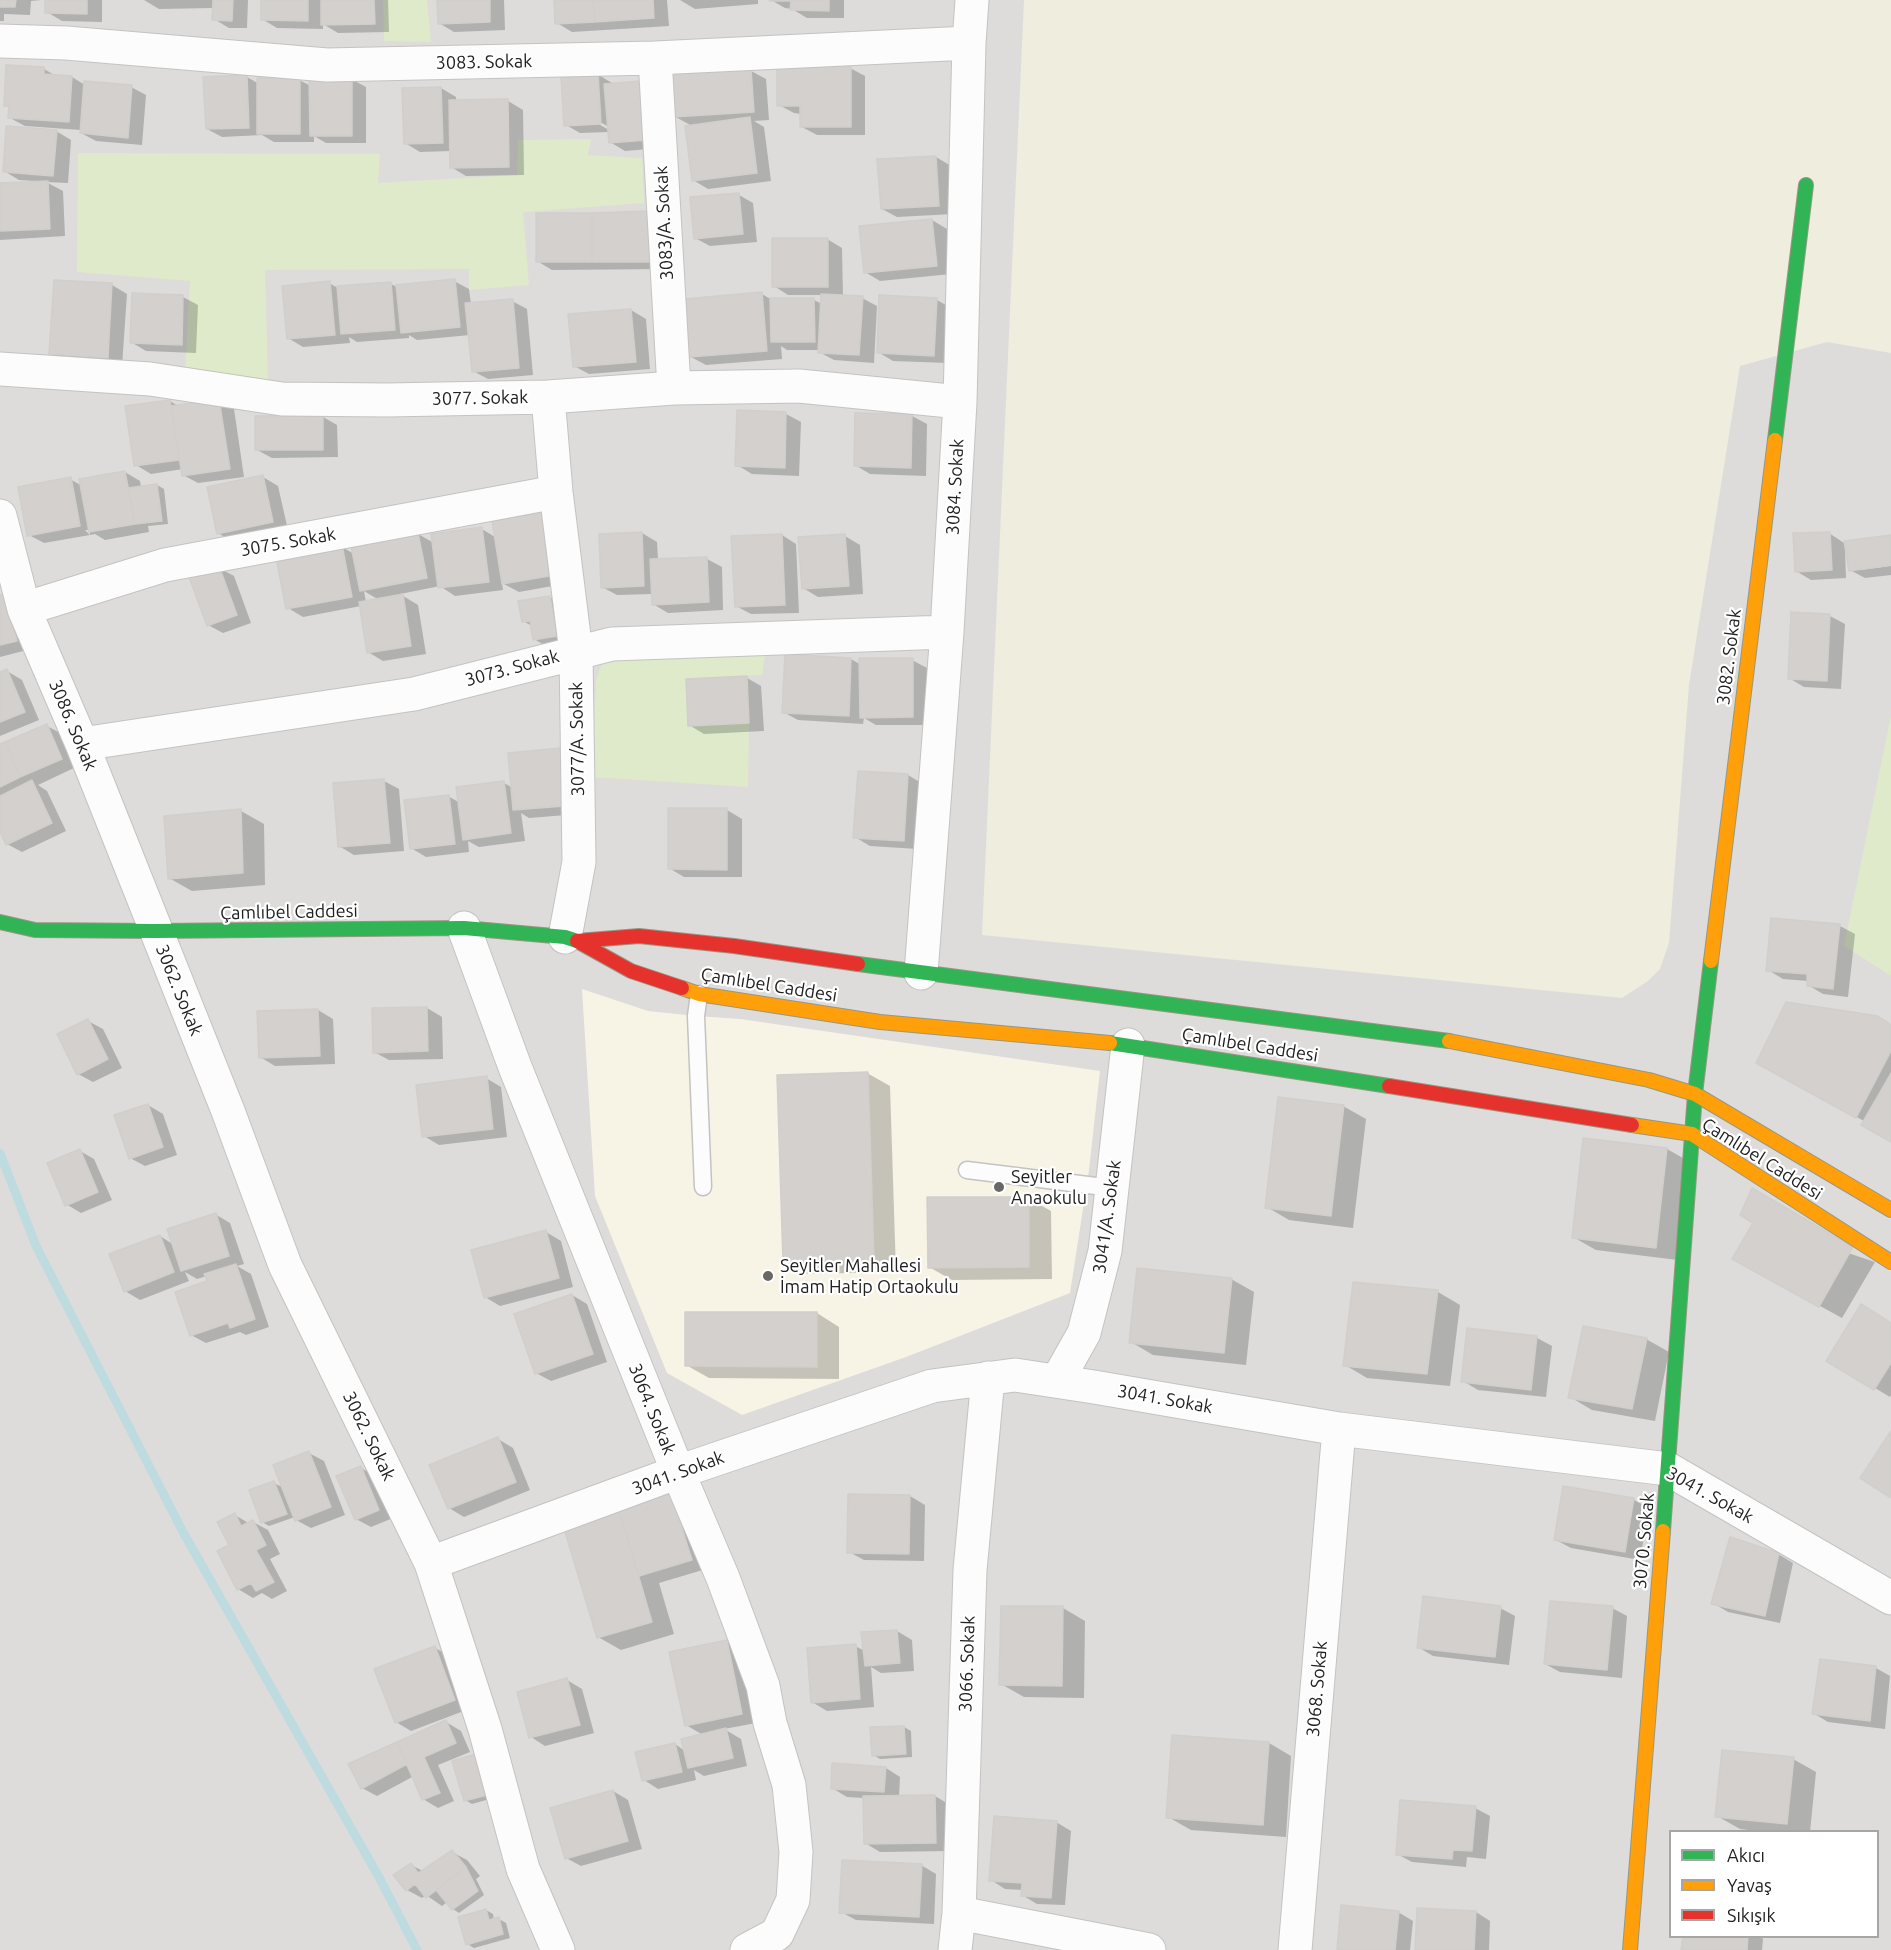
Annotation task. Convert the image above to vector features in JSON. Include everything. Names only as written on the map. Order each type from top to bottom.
[{"type":"street","name":"3084. Sokak","points":[[921,973],[947,632],[960,402],[972,0]]},
{"type":"street","name":"3083. Sokak","points":[[0,41],[66,43],[327,65],[655,58],[969,43]]},
{"type":"street","name":"3083/A. Sokak","points":[[655,58],[674,388]]},
{"type":"street","name":"3082. Sokak","points":[[1692,1134],[1806,185]]},
{"type":"street","name":"3077. Sokak","points":[[0,369],[150,379],[282,399],[548,397],[674,388],[799,386],[960,402]]},
{"type":"street","name":"3077/A. Sokak","points":[[548,397],[556,492],[576,652],[579,862],[571,939]]},
{"type":"street","name":"3075. Sokak","points":[[24,609],[165,565],[556,492]]},
{"type":"street","name":"3086. Sokak","points":[[0,516],[24,609],[82,744],[155,932]]},
{"type":"street","name":"3073. Sokak","points":[[82,744],[414,694],[612,644],[947,632]]},
{"type":"street","name":"Çamlıbel Caddesi","points":[[0,922],[35,930],[155,932],[464,928],[571,939],[639,936],[734,946],[921,973],[1451,1041],[1649,1080],[1695,1094],[1891,1210]]},
{"type":"street","name":"3064. Sokak","points":[[464,928],[515,1067],[723,1578],[763,1686],[770,1723],[789,1785],[796,1852],[793,1900],[777,1934],[747,1950]]},
{"type":"street","name":"3062. Sokak","points":[[155,932],[228,1111],[285,1265],[431,1563],[485,1729],[523,1869],[558,1950]]},
{"type":"street","name":"Çamlıbel Caddesi","points":[[571,939],[631,971],[699,994],[880,1022],[1128,1045],[1692,1134],[1891,1262]]},
{"type":"street","name":"3041/A. Sokak","points":[[1057,1381],[1084,1333],[1105,1251],[1128,1045]]},
{"type":"street","name":"3070. Sokak","points":[[1630,1950],[1692,1134]]},
{"type":"street","name":"3041. Sokak","points":[[431,1563],[678,1472],[932,1386],[1015,1375],[1339,1429],[1668,1468],[1891,1598]]},
{"type":"street","name":"3066. Sokak","points":[[955,1950],[959,1913],[970,1570],[988,1378]]},
{"type":"street","name":"3068. Sokak","points":[[1295,1950],[1339,1429]]},
{"type":"street","points":[[959,1913],[1149,1950]]},
{"type":"lane","points":[[699,994],[696,1016],[703,1187]]},
{"type":"lane","points":[[967,1170],[1112,1188]]},
{"type":"shaded area","points":[[0,0],[1891,0],[1891,1950],[0,1950]]},
{"type":"shaded area","points":[[1024,0],[1891,0],[1891,353],[1827,342],[1740,366],[1689,685],[1669,943],[1660,969],[1648,981],[1622,998],[982,935]]},
{"type":"shaded area","name":"Seyitler Mahallesi İmam Hatip Ortaokulu","points":[[582,989],[648,1011],[740,1019],[1100,1071],[1089,1170],[1070,1293],[906,1357],[742,1415],[667,1373],[595,1196]]},
{"type":"green space","points":[[383,0],[427,0],[431,42],[384,41]]},
{"type":"green space","points":[[591,139],[588,155],[642,158],[644,203],[523,212],[529,285],[469,290],[469,269],[265,270],[268,380],[185,372],[190,281],[77,272],[78,153],[380,154],[378,183],[517,175],[518,140]]},
{"type":"green space","points":[[635,654],[765,654],[762,675],[686,679],[688,726],[749,723],[748,787],[591,777],[596,680],[602,663]]},
{"type":"green space","points":[[1891,715],[1891,976],[1844,946]]},
{"type":"building","points":[[0,0],[16,0],[15,7],[0,7]]},
{"type":"building","points":[[45,0],[87,0],[87,14],[45,13]]},
{"type":"building","points":[[213,0],[233,0],[232,21],[212,20]]},
{"type":"building","points":[[261,0],[308,0],[308,21],[261,20]]},
{"type":"building","points":[[321,0],[374,0],[375,24],[321,25]]},
{"type":"building","points":[[437,0],[490,0],[490,22],[438,24]]},
{"type":"building","points":[[554,0],[593,0],[595,22],[555,24]]},
{"type":"building","points":[[593,0],[653,0],[654,18],[595,22]]},
{"type":"building","points":[[829,0],[829,11],[790,10],[791,1],[769,1]]},
{"type":"building","points":[[6,65],[44,67],[44,74],[72,76],[69,122],[8,118],[9,106],[4,106]]},
{"type":"building","points":[[670,65],[751,69],[754,112],[673,117]]},
{"type":"building","points":[[777,66],[851,66],[851,127],[800,127],[800,106],[777,106]]},
{"type":"building","points":[[598,73],[601,124],[564,126],[561,75]]},
{"type":"building","points":[[247,75],[249,128],[206,129],[203,77]]},
{"type":"building","points":[[309,77],[352,77],[352,136],[310,136]]},
{"type":"building","points":[[257,78],[300,78],[300,134],[257,134]]},
{"type":"building","points":[[84,81],[132,85],[128,138],[80,133]]},
{"type":"building","points":[[642,81],[647,140],[609,143],[604,84]]},
{"type":"building","points":[[441,87],[443,143],[404,144],[402,88]]},
{"type":"building","points":[[508,99],[509,167],[450,168],[449,100]]},
{"type":"building","points":[[750,117],[757,173],[692,181],[685,126]]},
{"type":"building","points":[[6,126],[57,130],[53,176],[3,172]]},
{"type":"building","points":[[936,156],[939,206],[881,209],[877,159]]},
{"type":"building","points":[[48,181],[50,229],[0,231],[0,183]]},
{"type":"building","points":[[739,193],[743,234],[694,239],[690,197]]},
{"type":"building","points":[[649,211],[651,262],[592,262],[592,213]]},
{"type":"building","points":[[536,213],[592,213],[592,262],[536,262]]},
{"type":"building","points":[[932,219],[937,266],[864,273],[859,226]]},
{"type":"building","points":[[772,238],[828,238],[828,287],[772,287]]},
{"type":"building","points":[[455,279],[460,327],[401,333],[396,285]]},
{"type":"building","points":[[54,280],[112,283],[108,358],[49,354]]},
{"type":"building","points":[[330,281],[335,335],[287,339],[282,286]]},
{"type":"building","points":[[391,282],[395,330],[341,334],[337,286]]},
{"type":"building","points":[[762,292],[767,351],[689,357],[684,299]]},
{"type":"building","points":[[132,293],[183,295],[182,345],[130,343]]},
{"type":"building","points":[[821,294],[863,296],[859,355],[818,353]]},
{"type":"building","points":[[879,295],[937,298],[934,356],[877,353]]},
{"type":"building","points":[[770,298],[814,298],[815,342],[771,342]]},
{"type":"building","points":[[513,299],[519,368],[472,372],[465,303]]},
{"type":"building","points":[[631,309],[636,362],[573,367],[568,314]]},
{"type":"building","points":[[219,399],[230,469],[182,476],[171,406]]},
{"type":"building","points":[[170,400],[179,460],[134,466],[125,406]]},
{"type":"building","points":[[737,410],[786,412],[785,468],[735,466]]},
{"type":"building","points":[[855,413],[912,414],[911,468],[854,466]]},
{"type":"building","points":[[323,415],[323,450],[255,450],[255,416]]},
{"type":"building","points":[[125,471],[135,524],[89,532],[79,479]]},
{"type":"building","points":[[263,475],[273,522],[217,534],[207,487]]},
{"type":"building","points":[[71,477],[80,526],[27,536],[18,487]]},
{"type":"building","points":[[157,484],[162,521],[135,524],[128,488]]},
{"type":"building","points":[[544,512],[555,575],[502,584],[492,521]]},
{"type":"building","points":[[482,527],[489,582],[438,588],[431,534]]},
{"type":"building","points":[[642,532],[644,586],[601,588],[599,534]]},
{"type":"building","points":[[1830,532],[1832,570],[1795,572],[1793,533]]},
{"type":"building","points":[[418,533],[427,578],[360,591],[351,546]]},
{"type":"building","points":[[782,534],[785,605],[735,607],[731,536]]},
{"type":"building","points":[[845,534],[849,586],[802,589],[798,537]]},
{"type":"building","points":[[1891,535],[1891,565],[1849,571],[1844,541]]},
{"type":"building","points":[[342,545],[352,597],[286,609],[276,557]]},
{"type":"building","points":[[707,557],[709,602],[652,605],[650,559]]},
{"type":"building","points":[[219,566],[237,615],[207,626],[189,577]]},
{"type":"building","points":[[4,594],[17,641],[0,645],[0,595]]},
{"type":"building","points":[[403,594],[411,646],[367,653],[359,602]]},
{"type":"building","points":[[550,596],[557,636],[533,640],[530,621],[522,622],[518,601]]},
{"type":"building","points":[[1791,612],[1830,614],[1827,681],[1788,679]]},
{"type":"building","points":[[785,654],[851,658],[849,716],[782,713]]},
{"type":"building","points":[[859,658],[913,658],[913,717],[860,718]]},
{"type":"building","points":[[7,669],[25,712],[0,722],[0,672]]},
{"type":"building","points":[[747,676],[749,723],[688,726],[686,679]]},
{"type":"building","points":[[47,724],[62,759],[20,777],[5,742]]},
{"type":"building","points":[[5,742],[20,777],[0,787],[0,744]]},
{"type":"building","points":[[560,748],[565,806],[513,810],[508,753]]},
{"type":"building","points":[[858,771],[908,774],[904,841],[853,838]]},
{"type":"building","points":[[384,779],[390,843],[338,847],[333,783]]},
{"type":"building","points":[[32,780],[52,823],[6,845],[0,832],[0,796]]},
{"type":"building","points":[[504,781],[511,833],[463,840],[456,787]]},
{"type":"building","points":[[449,795],[455,844],[410,849],[404,800]]},
{"type":"building","points":[[668,808],[727,808],[727,870],[668,869]]},
{"type":"building","points":[[241,809],[243,873],[168,879],[164,816]]},
{"type":"building","points":[[1771,918],[1840,924],[1833,989],[1807,986],[1807,974],[1766,971]]},
{"type":"building","points":[[1786,1002],[1878,1016],[1891,1025],[1891,1051],[1856,1118],[1756,1063]]},
{"type":"building","points":[[427,1007],[428,1051],[373,1053],[372,1008]]},
{"type":"building","points":[[318,1009],[320,1056],[259,1058],[257,1011]]},
{"type":"building","points":[[88,1019],[108,1059],[77,1075],[57,1034]]},
{"type":"building","points":[[868,1072],[874,1259],[783,1262],[777,1075]]},
{"type":"building","points":[[1891,1073],[1891,1142],[1861,1125]]},
{"type":"building","points":[[487,1076],[493,1129],[422,1137],[416,1085]]},
{"type":"building","points":[[1278,1097],[1344,1105],[1331,1216],[1265,1208]]},
{"type":"building","points":[[148,1104],[163,1147],[129,1159],[114,1115]]},
{"type":"building","points":[[1583,1138],[1667,1148],[1656,1248],[1572,1238]]},
{"type":"building","points":[[80,1149],[98,1192],[65,1206],[47,1163]]},
{"type":"building","points":[[1752,1188],[1853,1247],[1819,1307],[1732,1259],[1753,1223],[1740,1215]]},
{"type":"building","points":[[927,1197],[1029,1197],[1029,1267],[928,1268]]},
{"type":"building","points":[[216,1213],[229,1256],[181,1271],[167,1229]]},
{"type":"building","points":[[546,1230],[559,1278],[484,1298],[471,1250]]},
{"type":"building","points":[[160,1235],[174,1272],[124,1292],[109,1254]]},
{"type":"building","points":[[236,1264],[255,1319],[230,1328],[228,1323],[190,1336],[175,1292],[207,1281],[204,1274]]},
{"type":"building","points":[[1137,1268],[1232,1278],[1224,1353],[1129,1343]]},
{"type":"building","points":[[1353,1282],[1438,1290],[1427,1374],[1343,1366]]},
{"type":"building","points":[[572,1294],[593,1354],[535,1374],[514,1314]]},
{"type":"building","points":[[1861,1304],[1891,1323],[1891,1363],[1874,1390],[1826,1361]]},
{"type":"building","points":[[685,1312],[817,1312],[817,1367],[685,1366]]},
{"type":"building","points":[[1583,1326],[1647,1338],[1632,1409],[1568,1398]]},
{"type":"building","points":[[1467,1328],[1537,1336],[1531,1390],[1461,1382]]},
{"type":"building","points":[[1891,1431],[1891,1498],[1860,1478]]},
{"type":"building","points":[[498,1437],[516,1482],[448,1509],[429,1465]]},
{"type":"building","points":[[309,1451],[331,1507],[295,1521],[273,1465]]},
{"type":"building","points":[[361,1466],[379,1510],[355,1520],[336,1476]]},
{"type":"building","points":[[274,1481],[287,1514],[261,1523],[249,1490]]},
{"type":"building","points":[[1563,1486],[1634,1498],[1625,1552],[1554,1540]]},
{"type":"building","points":[[671,1493],[692,1560],[639,1576],[619,1509]]},
{"type":"building","points":[[848,1494],[910,1495],[909,1554],[847,1553]]},
{"type":"building","points":[[619,1509],[652,1622],[597,1638],[563,1525]]},
{"type":"building","points":[[235,1513],[241,1526],[253,1520],[266,1545],[256,1550],[274,1582],[256,1591],[251,1583],[237,1590],[217,1551],[229,1545],[217,1522]]},
{"type":"building","points":[[1730,1537],[1779,1553],[1765,1616],[1711,1604]]},
{"type":"building","points":[[1423,1596],[1501,1606],[1495,1657],[1417,1648]]},
{"type":"building","points":[[1550,1601],[1613,1606],[1607,1670],[1544,1664]]},
{"type":"building","points":[[1001,1606],[1063,1606],[1062,1686],[999,1685]]},
{"type":"building","points":[[897,1630],[900,1663],[865,1666],[861,1632]]},
{"type":"building","points":[[727,1640],[742,1714],[685,1726],[669,1652]]},
{"type":"building","points":[[856,1644],[860,1699],[811,1703],[807,1648]]},
{"type":"building","points":[[435,1646],[455,1700],[395,1723],[374,1669]]},
{"type":"building","points":[[1820,1659],[1876,1666],[1870,1721],[1812,1714]]},
{"type":"building","points":[[567,1678],[580,1725],[529,1738],[517,1692]]},
{"type":"building","points":[[446,1720],[456,1743],[424,1757],[440,1793],[422,1800],[397,1742]]},
{"type":"building","points":[[904,1726],[906,1754],[872,1756],[870,1727]]},
{"type":"building","points":[[726,1728],[733,1758],[688,1768],[681,1739]]},
{"type":"building","points":[[1172,1735],[1269,1742],[1263,1825],[1166,1818]]},
{"type":"building","points":[[397,1742],[407,1764],[361,1789],[348,1764]]},
{"type":"building","points":[[675,1743],[682,1772],[642,1781],[635,1752]]},
{"type":"building","points":[[1722,1750],[1794,1757],[1787,1824],[1715,1817]]},
{"type":"building","points":[[476,1754],[487,1795],[464,1801],[452,1761]]},
{"type":"building","points":[[832,1763],[886,1767],[884,1792],[831,1789]]},
{"type":"building","points":[[613,1790],[628,1841],[565,1859],[550,1808]]},
{"type":"building","points":[[935,1795],[936,1843],[864,1844],[863,1796]]},
{"type":"building","points":[[1400,1800],[1476,1806],[1472,1851],[1453,1850],[1452,1859],[1396,1855]]},
{"type":"building","points":[[994,1816],[1057,1821],[1051,1898],[1021,1896],[1022,1883],[989,1881]]},
{"type":"building","points":[[452,1850],[466,1867],[426,1898],[415,1884],[406,1891],[393,1875],[411,1863],[418,1873]]},
{"type":"building","points":[[842,1860],[922,1864],[919,1917],[839,1913]]},
{"type":"building","points":[[466,1867],[478,1891],[452,1910],[436,1890]]},
{"type":"building","points":[[1341,1905],[1399,1911],[1395,1950],[1337,1950]]},
{"type":"building","points":[[1417,1908],[1476,1911],[1474,1950],[1415,1950]]},
{"type":"building","points":[[486,1909],[489,1920],[499,1917],[503,1934],[466,1945],[458,1917]]},
{"type":"building","points":[[1683,1938],[1748,1938],[1747,1950],[1681,1950]]},
{"type":"waterway","points":[[0,1153],[36,1246],[183,1532],[380,1879],[417,1950]]},
{"type":"traffic: fast","points":[[1775,440],[1806,185]]},
{"type":"traffic: fast","points":[[0,922],[35,930],[464,928],[565,937],[577,941]]},
{"type":"traffic: fast","points":[[1663,1531],[1695,1094],[1711,961]]},
{"type":"traffic: fast","points":[[858,964],[1449,1041]]},
{"type":"traffic: fast","points":[[1110,1043],[1389,1086]]},
{"type":"traffic: slow","points":[[1711,961],[1775,440]]},
{"type":"traffic: slow","points":[[682,988],[699,994],[880,1022],[1110,1043]]},
{"type":"traffic: slow","points":[[1449,1041],[1649,1080],[1695,1094],[1891,1210]]},
{"type":"traffic: slow","points":[[1632,1125],[1692,1134],[1891,1262]]},
{"type":"traffic: slow","points":[[1630,1950],[1663,1531]]},
{"type":"traffic: jam","points":[[682,988],[631,971],[577,941],[639,936],[734,946],[858,964]]},
{"type":"traffic: jam","points":[[1389,1086],[1632,1125]]},
{"type":"place","name":"Seyitler Anaokulu","points":[[999,1187]]},
{"type":"place","name":"Seyitler Mahallesi İmam Hatip Ortaokulu","points":[[768,1276]]}]
